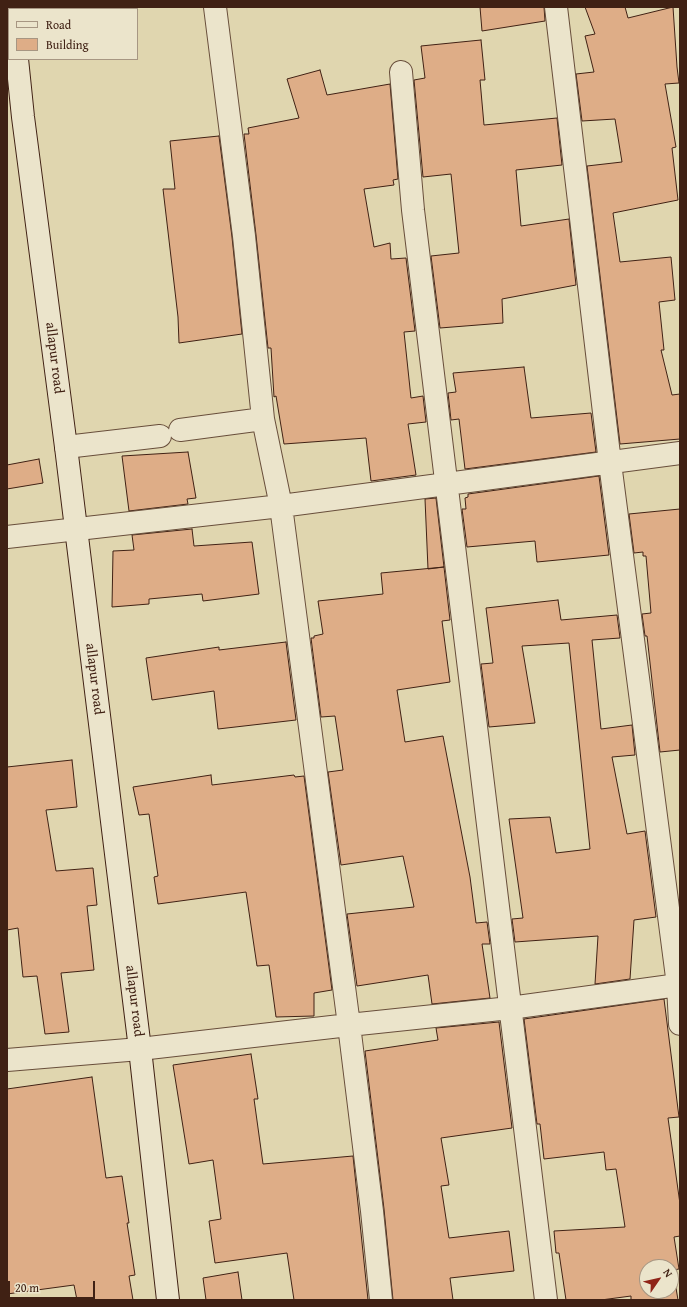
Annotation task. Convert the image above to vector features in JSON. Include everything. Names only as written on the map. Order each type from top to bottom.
[{"type":"street","points":[[215,7],[244,236],[263,419],[281,506],[349,1025],[371,1203],[381,1300]]},
{"type":"street","points":[[556,7],[610,462],[678,985],[680,1024]]},
{"type":"street","name":"allapur road","points":[[16,60],[66,447],[140,1049],[168,1300]]},
{"type":"street","points":[[401,72],[413,210],[546,1300]]},
{"type":"street","points":[[66,447],[263,419]]},
{"type":"street","points":[[7,538],[281,506],[680,453]]},
{"type":"street","points":[[7,1060],[140,1049],[510,1008],[678,985]]},
{"type":"building","points":[[480,7],[544,7],[545,21],[482,31]]},
{"type":"building","points":[[585,7],[625,7],[628,18],[673,7],[679,83],[665,84],[676,147],[672,148],[678,200],[613,213],[620,262],[671,257],[675,300],[659,302],[664,350],[661,350],[672,395],[680,394],[680,439],[620,444],[587,166],[622,162],[615,119],[582,121],[576,74],[594,72],[585,36],[595,34]]},
{"type":"building","points":[[481,40],[485,80],[480,80],[484,125],[557,118],[562,165],[516,170],[521,226],[569,219],[576,285],[502,299],[503,323],[440,328],[431,256],[459,253],[451,174],[423,177],[414,80],[425,78],[421,46]]},
{"type":"building","points":[[320,70],[327,95],[390,84],[398,179],[393,180],[394,185],[364,189],[374,247],[390,243],[391,259],[406,258],[415,331],[404,332],[411,398],[423,396],[426,422],[408,424],[416,475],[371,481],[366,438],[284,444],[276,396],[274,397],[271,348],[268,348],[244,134],[249,134],[248,128],[299,118],[287,79]]},
{"type":"building","points":[[219,136],[232,237],[242,334],[179,343],[178,317],[163,189],[175,189],[170,141]]},
{"type":"building","points":[[524,367],[531,418],[591,413],[596,452],[465,469],[459,419],[451,420],[448,393],[456,392],[453,373]]},
{"type":"building","points":[[188,452],[196,498],[187,499],[188,504],[129,511],[122,456]]},
{"type":"building","points":[[39,459],[43,483],[7,489],[7,465]]},
{"type":"building","points":[[599,476],[609,555],[537,562],[535,541],[467,547],[462,509],[466,509],[465,498],[468,497],[468,494]]},
{"type":"building","points":[[436,498],[444,567],[428,569],[425,499]]},
{"type":"building","points":[[680,509],[680,750],[660,752],[647,636],[645,636],[642,614],[651,613],[646,556],[643,556],[643,552],[634,553],[629,514]]},
{"type":"building","points":[[192,529],[194,546],[252,542],[259,594],[203,601],[202,594],[149,599],[149,604],[112,607],[113,551],[134,550],[132,535]]},
{"type":"building","points":[[444,567],[450,620],[442,621],[450,682],[397,690],[405,742],[443,736],[470,877],[476,923],[487,922],[490,944],[482,944],[490,998],[432,1004],[428,975],[357,986],[347,914],[414,907],[403,856],[341,865],[328,772],[343,770],[335,716],[321,717],[311,638],[323,634],[318,601],[383,594],[381,573]]},
{"type":"building","points":[[558,600],[561,620],[617,615],[620,638],[592,640],[601,729],[632,725],[635,755],[612,757],[627,834],[645,831],[656,917],[634,920],[630,979],[595,984],[598,936],[515,942],[512,919],[523,918],[509,819],[550,817],[556,853],[590,849],[569,643],[522,646],[535,723],[489,727],[481,664],[493,663],[486,608]]},
{"type":"building","points":[[286,642],[296,720],[218,729],[214,691],[152,700],[146,658],[219,647],[219,650]]},
{"type":"building","points":[[72,760],[77,807],[46,810],[56,871],[93,868],[97,905],[87,906],[94,970],[61,973],[69,1032],[45,1034],[37,976],[23,977],[18,928],[7,930],[7,767]]},
{"type":"building","points":[[211,775],[212,785],[294,775],[295,777],[304,776],[332,990],[314,993],[314,1016],[276,1017],[269,965],[257,966],[246,892],[158,904],[154,877],[158,876],[149,814],[139,815],[133,787]]},
{"type":"building","points":[[664,999],[679,1117],[668,1118],[680,1204],[680,1236],[674,1237],[677,1259],[639,1259],[639,1299],[678,1300],[631,1300],[631,1296],[601,1300],[566,1300],[559,1253],[556,1253],[554,1231],[625,1227],[616,1169],[606,1170],[604,1152],[544,1159],[540,1124],[537,1124],[524,1019]]},
{"type":"building","points":[[499,1022],[512,1128],[441,1138],[449,1185],[441,1186],[449,1238],[509,1231],[514,1271],[450,1278],[453,1300],[393,1300],[384,1209],[365,1051],[438,1040],[436,1028]]},
{"type":"building","points":[[251,1054],[258,1099],[254,1099],[263,1164],[353,1156],[368,1300],[294,1300],[287,1253],[215,1263],[209,1221],[221,1219],[213,1160],[189,1164],[173,1065]]},
{"type":"building","points":[[92,1077],[106,1178],[122,1176],[135,1275],[129,1276],[133,1300],[77,1300],[74,1285],[7,1294],[7,1089]]},
{"type":"building","points":[[238,1272],[242,1300],[206,1300],[203,1278]]}]
